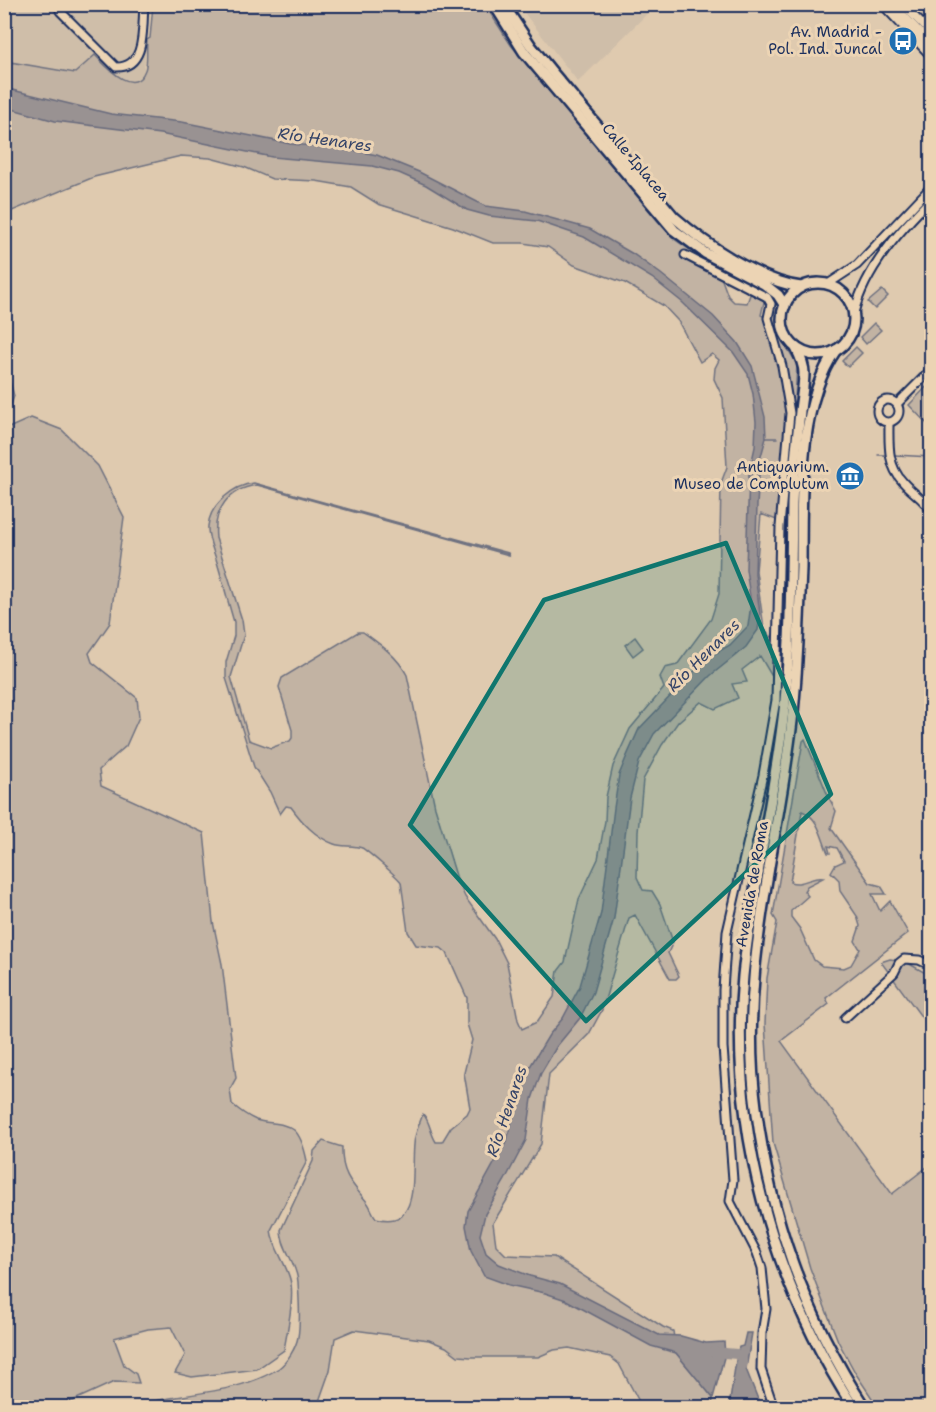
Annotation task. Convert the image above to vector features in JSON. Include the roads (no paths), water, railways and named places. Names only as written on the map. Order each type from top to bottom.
[{"type":"main road","name":"Calle Iplacea","points":[[494,4],[524,52],[674,230],[705,253],[764,284],[778,295],[785,306]]},
{"type":"main road","name":"Calle Iplacea","points":[[503,4],[531,46],[674,217],[694,235],[715,249],[765,276],[801,287]]},
{"type":"main road","points":[[891,4],[932,46]]},
{"type":"main road","points":[[814,283],[828,284],[840,290],[849,300],[854,313],[854,324],[845,344],[836,350],[823,355],[809,354],[796,348],[788,339],[783,328],[782,317],[789,298],[801,287],[814,283]]},
{"type":"main road","name":"Avenida de Roma","points":[[796,348],[804,371],[792,479],[785,700],[772,803],[753,905],[743,977],[741,1049],[745,1104],[756,1172],[772,1234],[787,1278],[817,1345],[854,1407]]},
{"type":"main road","name":"Avenida de Roma","points":[[836,350],[822,375],[814,401],[805,450],[794,700],[781,804],[761,905],[752,980],[751,1048],[755,1104],[765,1169],[780,1230],[795,1275],[812,1311],[831,1350],[865,1407]]},
{"type":"street","points":[[60,11],[116,67],[126,67],[134,62],[140,52],[144,4]]},
{"type":"street","points":[[882,4],[932,57]]},
{"type":"street","points":[[902,4],[932,34]]},
{"type":"street","points":[[828,284],[857,265],[932,186]]},
{"type":"street","points":[[854,313],[860,292],[878,262],[901,231],[932,198]]},
{"type":"street","points":[[685,255],[695,258],[767,297],[771,304],[768,318],[782,366],[790,413],[780,527],[776,700],[763,775],[727,932],[723,990],[723,1047],[733,1180],[730,1202],[757,1253],[762,1268],[766,1309],[762,1333],[761,1368],[774,1407]]},
{"type":"street","points":[[897,404],[932,369]]},
{"type":"street","points":[[886,400],[892,400],[897,404],[898,416],[889,423],[878,418],[877,406],[886,400]]},
{"type":"street","points":[[889,423],[890,454],[897,474],[903,483],[920,496],[932,513]]},
{"type":"street","points":[[845,1018],[894,973],[904,959],[919,960],[932,966]]},
{"type":"waterway","points":[[766,438],[777,438]]},
{"type":"waterway","points":[[878,455],[889,455]]},
{"type":"waterway","points":[[894,455],[932,457]]},
{"type":"waterway","name":"Río Henares","points":[[713,1352],[737,1354],[742,1359],[742,1366]]},
{"type":"place","name":"Av. Madrid - Pol. Ind. Juncal","points":[[903,41]]},
{"type":"place","name":"Antiquarium. Museo de Complutum","points":[[850,476]]}]
